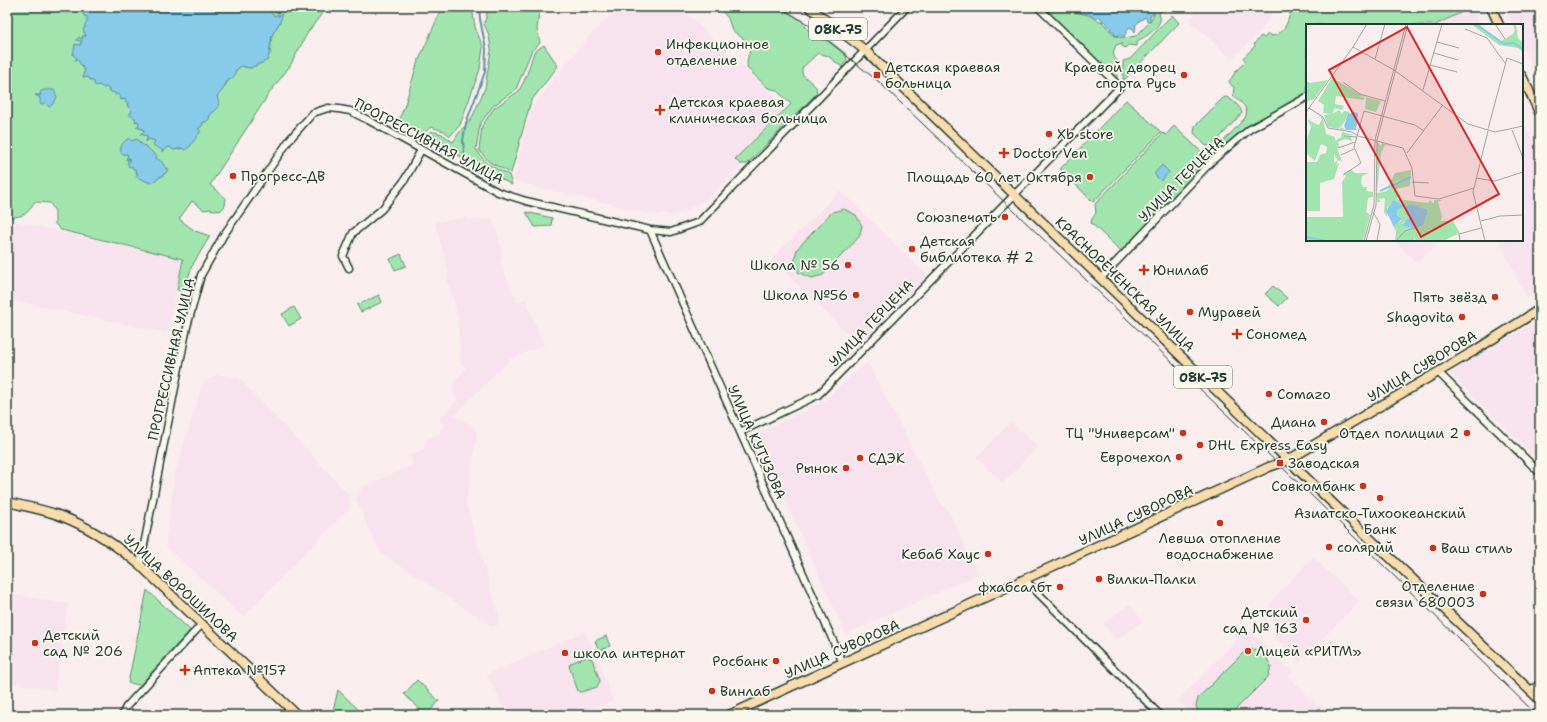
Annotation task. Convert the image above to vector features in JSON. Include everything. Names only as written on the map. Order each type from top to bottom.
[{"type":"main road","name":"КРАСНОРЕЧЕНСКАЯ УЛИЦА","points":[[809,7],[866,51],[1102,278],[1288,460],[1540,700]]},
{"type":"main road","points":[[1491,7],[1499,24]]},
{"type":"main road","points":[[1523,78],[1540,114]]},
{"type":"main road","name":"УЛИЦА СУВОРОВА","points":[[729,715],[1288,460],[1438,372],[1540,309]]},
{"type":"main road","name":"УЛИЦА ВОРОШИЛОВА","points":[[7,502],[58,515],[74,521],[115,544],[140,565],[297,715]]},
{"type":"street","name":"ПРОГРЕССИВНАЯ УЛИЦА","points":[[140,565],[190,313],[201,275],[223,236],[290,139],[313,113],[328,108],[350,111],[478,181],[514,198],[650,230],[671,232],[699,222],[907,7]]},
{"type":"street","name":"УЛИЦА ГЕРЦЕНА","points":[[740,432],[818,395],[1120,87],[1038,7]]},
{"type":"street","name":"УЛИЦА ГЕРЦЕНА","points":[[1102,278],[1213,160],[1250,129],[1306,98]]},
{"type":"street","points":[[349,268],[343,256],[353,233],[382,208],[404,181],[421,150]]},
{"type":"street","name":"УЛИЦА КУТУЗОВА","points":[[650,230],[843,664]]},
{"type":"street","points":[[1438,372],[1540,473]]},
{"type":"street","points":[[1025,580],[1160,715]]},
{"type":"street","points":[[122,715],[126,707],[202,624]]},
{"type":"street","points":[[1530,690],[1540,684]]},
{"type":"shaded area","name":"Детская краевая клиническая больница","points":[[619,7],[680,7],[792,114],[708,199],[675,215],[658,215],[513,181],[532,107],[587,39]]},
{"type":"shaded area","points":[[1202,7],[1276,7],[1261,30],[1232,59],[1189,20]]},
{"type":"shaded area","points":[[1505,7],[1540,7],[1540,84],[1523,47],[1523,24],[1513,24]]},
{"type":"shaded area","points":[[1473,8],[1480,24],[1438,24]]},
{"type":"shaded area","points":[[1523,119],[1540,157],[1540,290],[1527,298],[1499,241],[1523,241]]},
{"type":"shaded area","name":"Школа № 56","points":[[840,191],[927,275],[859,345],[772,259]]},
{"type":"shaded area","points":[[465,217],[469,220],[492,218],[502,251],[500,263],[517,303],[525,299],[544,345],[510,359],[454,416],[471,424],[477,432],[466,504],[500,621],[497,625],[492,626],[379,551],[356,499],[361,488],[413,465],[410,457],[411,455],[424,449],[427,439],[440,433],[444,426],[440,419],[458,399],[453,394],[453,384],[466,368],[461,364],[458,319],[448,282],[448,270],[435,223]]},
{"type":"shaded area","points":[[10,220],[182,260],[167,333],[7,299],[7,233]]},
{"type":"shaded area","points":[[1395,241],[1439,241],[1417,263]]},
{"type":"shaded area","points":[[1540,319],[1540,461],[1450,373]]},
{"type":"shaded area","name":"Рынок","points":[[867,362],[940,502],[948,510],[978,574],[846,634],[755,435],[824,401]]},
{"type":"shaded area","points":[[218,374],[240,379],[349,495],[350,507],[244,616],[241,615],[166,546],[174,477],[203,383]]},
{"type":"shaded area","points":[[1011,422],[1037,447],[1003,483],[977,458]]},
{"type":"shaded area","name":"Детский сад № 163","points":[[1313,557],[1359,601],[1300,661],[1275,637],[1270,603]]},
{"type":"shaded area","name":"Детский сад № 206","points":[[7,594],[68,604],[55,690],[7,682]]},
{"type":"shaded area","points":[[1130,604],[1142,621],[1116,640],[1103,624]]},
{"type":"shaded area","name":"Лицей «РИТМ»","points":[[1247,629],[1293,672],[1288,677],[1328,715],[1193,715],[1178,701]]},
{"type":"shaded area","name":"школа интернат","points":[[585,631],[613,700],[578,715],[508,715],[487,675]]},
{"type":"green space","points":[[7,7],[87,7],[89,17],[86,20],[88,21],[84,32],[86,36],[82,37],[83,38],[80,45],[76,46],[73,55],[75,55],[85,71],[83,74],[95,83],[106,87],[122,97],[121,100],[125,99],[132,111],[132,113],[129,114],[138,120],[139,125],[136,127],[143,129],[145,132],[140,134],[148,136],[146,141],[149,139],[155,141],[163,151],[170,147],[174,150],[190,147],[194,139],[200,133],[198,129],[218,108],[217,96],[234,73],[241,66],[250,68],[262,63],[270,54],[272,35],[280,22],[281,15],[278,17],[279,15],[274,16],[270,12],[271,10],[267,7],[285,7],[286,11],[288,7],[327,7],[308,32],[290,66],[270,92],[210,185],[226,198],[225,206],[220,211],[210,209],[204,210],[192,201],[179,219],[195,231],[210,236],[192,266],[184,291],[177,290],[183,259],[61,230],[55,224],[55,211],[50,203],[34,202],[25,214],[10,217],[7,226]],"holes":[[[52,90],[55,91],[45,102],[41,101],[40,97],[35,95],[41,95],[42,93]],[[130,139],[132,141],[137,139],[157,156],[155,157],[167,169],[165,174],[150,183],[138,177],[135,169],[129,162],[130,158],[128,158],[128,160],[126,159],[128,156],[127,154],[122,154],[121,152],[123,143]]]},
{"type":"green space","points":[[440,7],[472,7],[475,27],[483,47],[480,69],[460,125],[450,136],[444,131],[431,127],[421,135],[405,125],[400,117],[417,64],[442,8]]},
{"type":"green space","points":[[485,7],[531,7],[539,13],[537,29],[540,43],[532,50],[516,89],[493,106],[480,124],[476,149],[486,163],[509,175],[512,185],[425,137],[431,131],[442,134],[453,142],[461,130],[471,120],[485,88],[491,50],[489,35],[484,24],[487,14]]},
{"type":"green space","points":[[718,7],[778,7],[801,20],[808,30],[823,40],[831,42],[846,54],[847,60],[842,66],[828,56],[818,53],[802,68],[802,74],[816,87],[817,93],[747,164],[740,164],[735,159],[791,104],[776,90],[768,88],[748,69],[747,60],[751,45],[732,30],[728,18]]},
{"type":"green space","points":[[1042,7],[1070,8],[1074,12],[1088,15],[1102,22],[1115,36],[1124,38],[1136,36],[1149,23],[1158,7],[1168,7],[1159,12],[1160,20],[1158,24],[1150,33],[1137,41],[1137,46],[1128,45],[1125,48],[1122,46],[1122,43],[1116,45],[1114,57],[1117,61],[1117,81]]},
{"type":"green space","points":[[1293,7],[1473,7],[1437,24],[1306,24],[1306,94],[1248,126],[1213,158],[1218,147],[1245,118],[1246,114],[1244,105],[1233,95],[1234,88],[1229,82],[1236,71],[1246,61],[1243,58],[1255,46],[1254,44],[1261,36],[1264,38],[1268,34],[1273,36],[1278,34],[1282,31]]},
{"type":"green space","points":[[1172,15],[1179,23],[1123,81],[1123,61],[1130,59]]},
{"type":"green space","points":[[544,45],[558,66],[531,101],[511,173],[489,162],[479,150],[482,126],[494,108],[519,91],[526,77],[534,52]]},
{"type":"green space","points":[[1226,97],[1240,108],[1242,113],[1213,145],[1206,146],[1194,133],[1195,126],[1223,98]]},
{"type":"green space","points":[[1126,100],[1161,132],[1093,202],[1060,169]]},
{"type":"green space","points":[[1174,126],[1209,159],[1121,251],[1091,223],[1096,213],[1095,204],[1163,133],[1166,135]]},
{"type":"green space","points":[[844,209],[856,215],[862,226],[859,237],[823,275],[812,278],[799,273],[794,262],[797,249],[832,212]]},
{"type":"green space","points":[[526,212],[552,218],[551,226],[535,227]]},
{"type":"green space","points":[[401,254],[406,266],[395,270],[390,259]]},
{"type":"green space","points":[[1273,286],[1287,298],[1279,306],[1265,294]]},
{"type":"green space","points":[[379,295],[382,302],[361,312],[357,305]]},
{"type":"green space","points":[[294,307],[301,319],[289,326],[282,314]]},
{"type":"green space","points":[[147,590],[190,630],[140,685],[128,683]]},
{"type":"green space","points":[[606,636],[610,646],[599,651],[595,641]]},
{"type":"green space","points":[[1255,649],[1266,656],[1271,667],[1268,677],[1230,715],[1199,715],[1196,706],[1198,698],[1244,652]]},
{"type":"green space","points":[[586,657],[592,659],[600,681],[597,687],[581,692],[578,691],[569,666],[571,663]]},
{"type":"green space","points":[[417,680],[439,701],[426,715],[404,694]]},
{"type":"green space","points":[[338,690],[364,715],[332,715]]},
{"type":"water","points":[[87,7],[267,7],[269,10],[270,7],[273,11],[270,11],[274,16],[279,14],[278,17],[281,14],[282,16],[272,35],[268,60],[250,68],[241,66],[235,71],[233,78],[227,81],[222,91],[217,96],[219,103],[218,108],[209,116],[210,118],[206,122],[203,122],[202,126],[198,129],[200,130],[200,133],[185,150],[182,148],[174,150],[170,147],[166,148],[162,152],[162,150],[153,145],[155,141],[149,139],[146,142],[148,136],[140,134],[145,131],[136,127],[139,125],[138,121],[135,122],[136,119],[128,114],[132,111],[129,106],[127,106],[128,103],[126,103],[125,99],[121,100],[121,98],[119,98],[121,97],[108,91],[109,89],[106,87],[104,88],[99,85],[95,86],[94,82],[87,77],[84,78],[83,74],[85,71],[78,60],[75,60],[77,58],[73,55],[75,44],[80,45],[82,41],[76,40],[79,37],[82,39],[82,36],[86,36],[83,29],[86,27],[84,26],[88,21],[85,20],[88,17],[84,16],[83,13],[88,12],[84,9]]},
{"type":"water","points":[[1070,7],[1156,8],[1152,11],[1154,13],[1150,16],[1150,20],[1147,22],[1146,17],[1139,20],[1139,22],[1135,25],[1135,32],[1129,27],[1124,37],[1120,35],[1115,36],[1114,32],[1110,30],[1111,28],[1106,25],[1107,23],[1105,21],[1103,22],[1099,16],[1096,19],[1090,14],[1076,12]]},
{"type":"water","points":[[44,90],[54,90],[57,97],[53,104],[49,107],[45,102],[42,105],[40,104],[40,97],[35,95],[41,95],[40,92]]},
{"type":"water","points":[[129,138],[132,141],[137,139],[140,143],[147,147],[154,155],[157,156],[156,158],[162,162],[166,169],[168,168],[167,172],[151,183],[136,177],[138,174],[135,169],[133,169],[132,166],[129,167],[127,162],[130,161],[130,158],[128,158],[128,160],[126,159],[128,156],[127,154],[122,154],[121,151],[122,145]]},
{"type":"water","points":[[1162,165],[1169,172],[1161,181],[1154,174]]},
{"type":"waterway","points":[[465,160],[463,141],[466,123],[485,72],[486,49],[479,7]]},
{"type":"tram line","points":[[780,7],[806,23],[879,82],[1310,494],[1537,715]]},
{"type":"place","name":"Инфекционное отделение","points":[[658,52]]},
{"type":"place","name":"Детская краевая больница","points":[[877,75]]},
{"type":"place","name":"Краевой дворец спорта Русь","points":[[1184,75]]},
{"type":"place","name":"Детская краевая клиническая больница","points":[[660,110]]},
{"type":"place","name":"Xb store","points":[[1049,134]]},
{"type":"place","name":"Doctor Ven","points":[[1004,153]]},
{"type":"place","name":"Прогресс-ДВ","points":[[233,176]]},
{"type":"place","name":"Площадь 60 лет Октября","points":[[1090,177]]},
{"type":"place","name":"Союзпечать","points":[[1005,217]]},
{"type":"place","name":"Детская библиотека # 2","points":[[912,249]]},
{"type":"place","name":"Школа № 56","points":[[848,265]]},
{"type":"place","name":"Юнилаб","points":[[1144,270]]},
{"type":"place","name":"Школа №56","points":[[856,295]]},
{"type":"place","name":"Пять звёзд","points":[[1495,297]]},
{"type":"place","name":"Муравей","points":[[1190,312]]},
{"type":"place","name":"Shagovita","points":[[1462,317]]},
{"type":"place","name":"Сономед","points":[[1237,334]]},
{"type":"place","name":"Comazo","points":[[1269,394]]},
{"type":"place","name":"Диана","points":[[1324,422]]},
{"type":"place","name":"ТЦ \"Универсам\"","points":[[1183,433]]},
{"type":"place","name":"Отдел полиции 2","points":[[1467,433]]},
{"type":"place","name":"DHL Express Easy","points":[[1200,445]]},
{"type":"place","name":"Еврочехол","points":[[1179,457]]},
{"type":"place","name":"СДЭК","points":[[860,458]]},
{"type":"place","name":"Заводская","points":[[1280,463]]},
{"type":"place","name":"Рынок","points":[[846,468]]},
{"type":"place","name":"Совкомбанк","points":[[1363,486]]},
{"type":"place","name":"Азиатско-Тихоокеанский Банк","points":[[1380,498]]},
{"type":"place","name":"Левша отопление водоснабжение","points":[[1220,523]]},
{"type":"place","name":"солярий","points":[[1329,547]]},
{"type":"place","name":"Ваш стиль","points":[[1433,548]]},
{"type":"place","name":"Кебаб Хаус","points":[[988,554]]},
{"type":"place","name":"Вилки-Палки","points":[[1099,579]]},
{"type":"place","name":"фхабсалбт","points":[[1060,587]]},
{"type":"place","name":"Отделение связи 680003","points":[[1483,594]]},
{"type":"place","name":"Детский сад № 163","points":[[1306,620]]},
{"type":"place","name":"Детский сад № 206","points":[[35,643]]},
{"type":"place","name":"Лицей «РИТМ»","points":[[1248,651]]},
{"type":"place","name":"школа интернат","points":[[565,653]]},
{"type":"place","name":"Росбанк","points":[[776,661]]},
{"type":"place","name":"Аптека №157","points":[[185,670]]},
{"type":"place","name":"Винлаб","points":[[712,691]]}]
